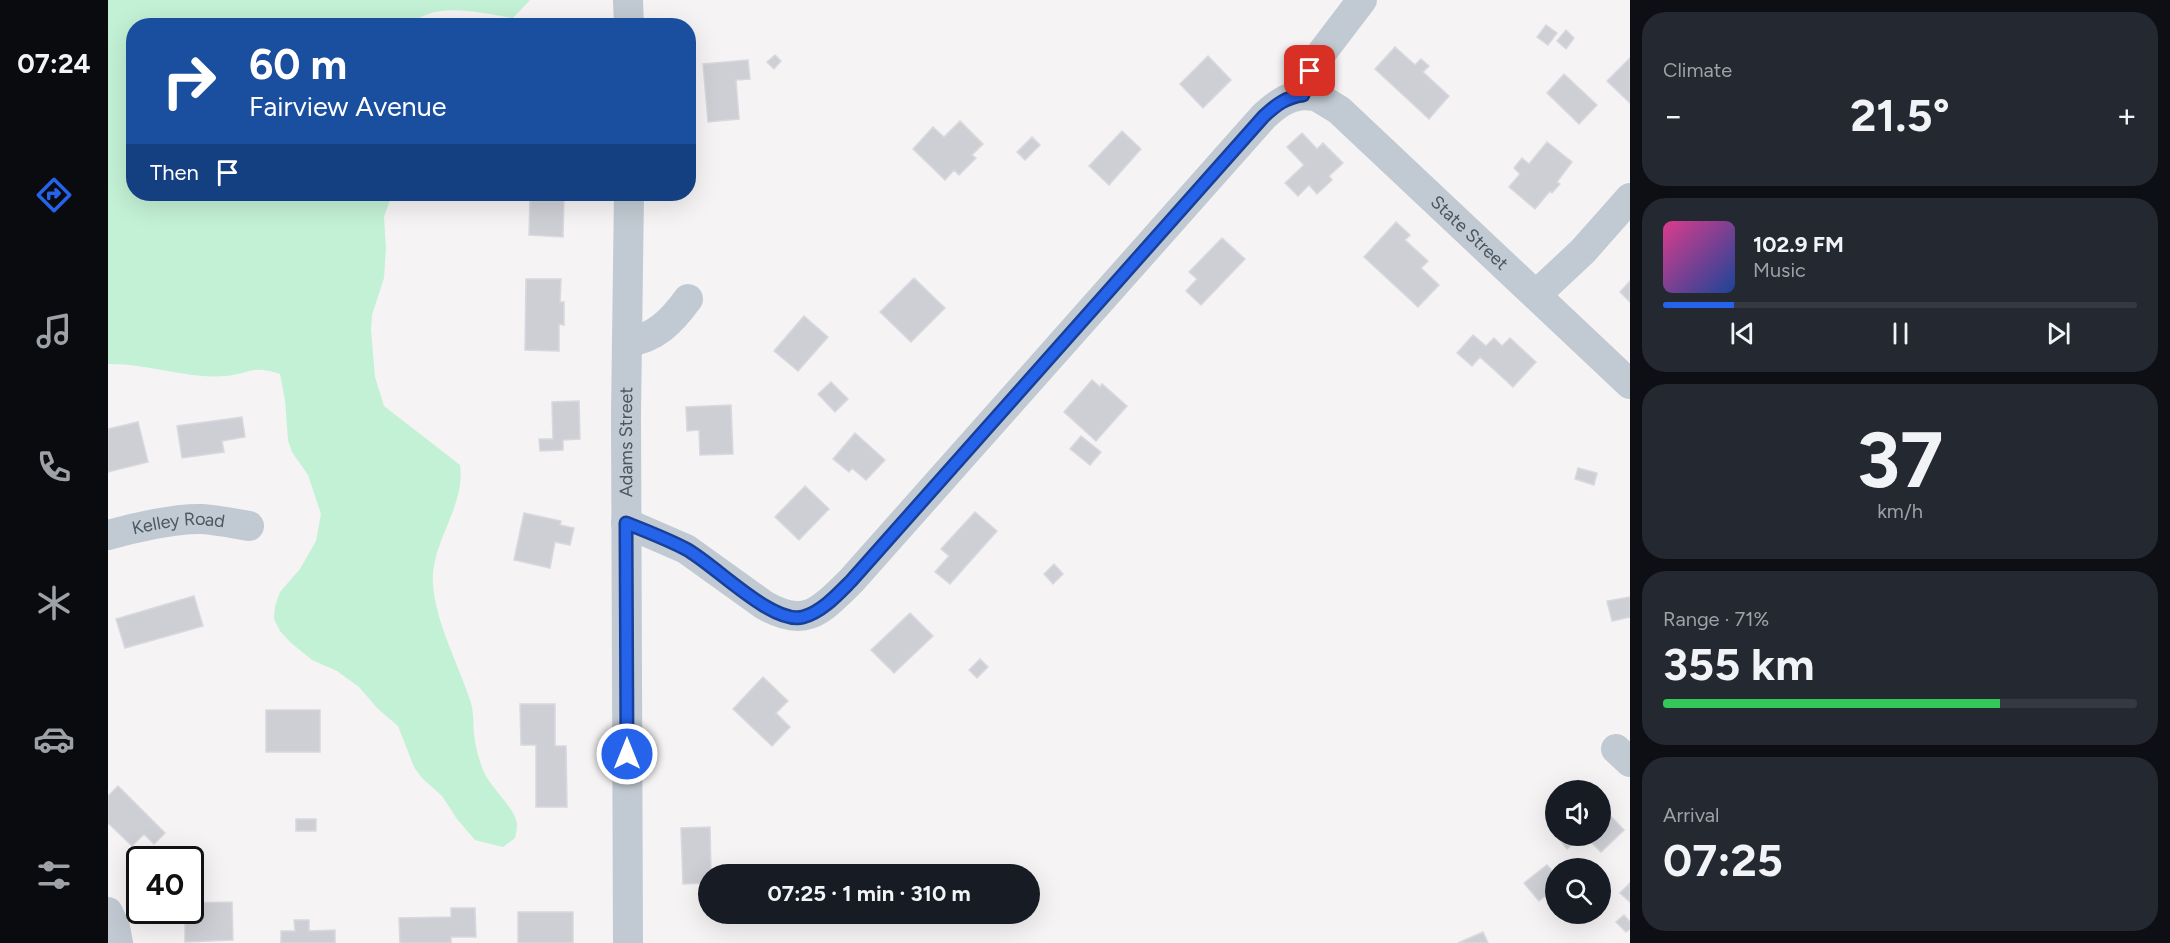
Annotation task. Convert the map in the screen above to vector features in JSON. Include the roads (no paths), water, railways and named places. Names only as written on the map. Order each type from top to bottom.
[{"type":"street","points":[[628,0],[629,18]]},
{"type":"street","points":[[626,523],[686,549],[764,605],[786,616],[803,617],[820,608],[851,581],[1264,116],[1278,103],[1292,96],[1303,95],[1314,63],[1362,0]]},
{"type":"street","name":"State Street","points":[[1303,95],[1316,96],[1339,110],[1630,384]]},
{"type":"street","points":[[1536,295],[1583,251],[1630,198]]},
{"type":"street","name":"Adams Street","points":[[627,943],[628,201]]},
{"type":"street","points":[[627,342],[646,338],[658,331],[673,320],[688,299]]},
{"type":"street","name":"Kelley Road","points":[[108,536],[191,519],[249,525]]},
{"type":"street","points":[[108,912],[115,927],[118,943]]}]
